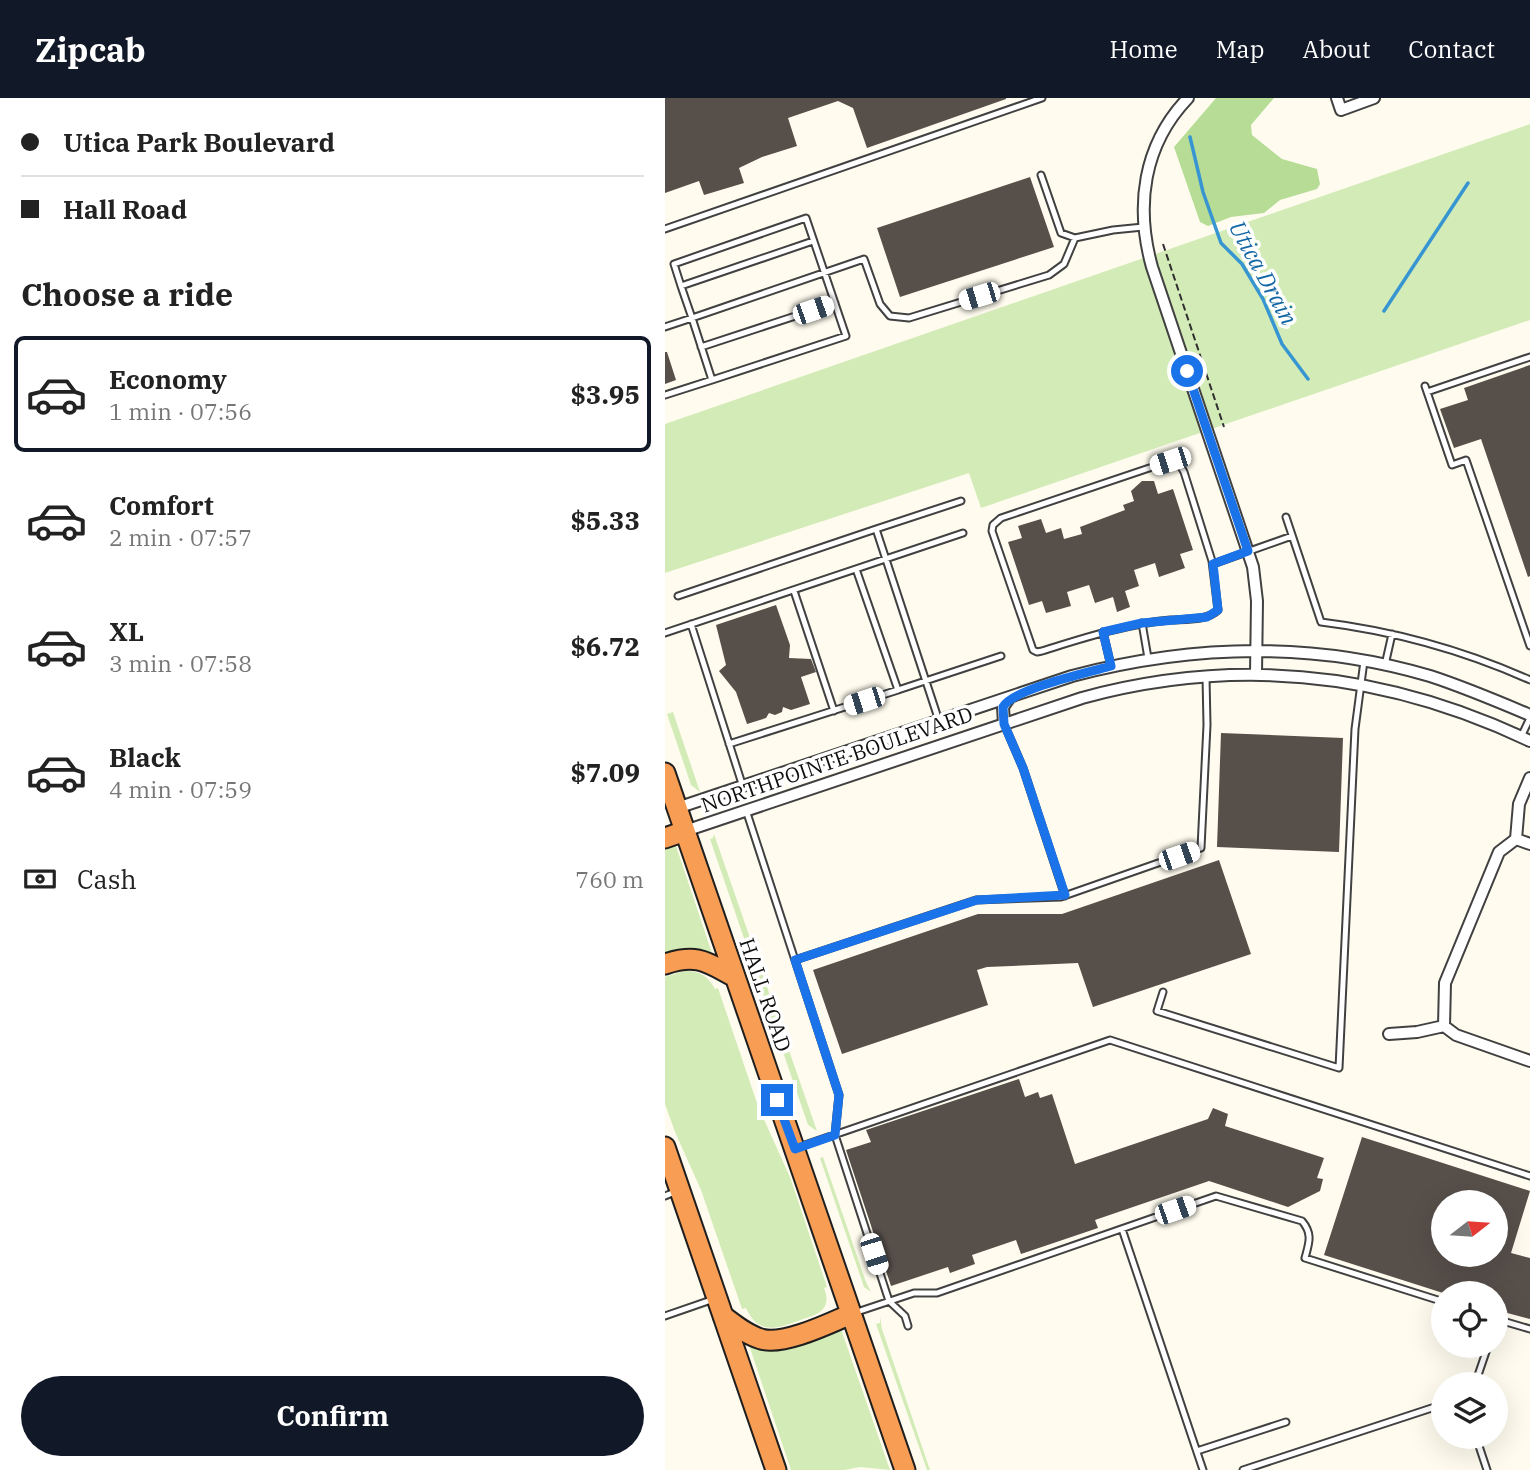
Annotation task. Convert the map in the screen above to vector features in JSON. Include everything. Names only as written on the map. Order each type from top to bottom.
[{"type":"highway","name":"HALL ROAD","points":[[665,773],[905,1470]]},
{"type":"highway","points":[[665,838],[685,831]]},
{"type":"highway","points":[[665,964],[679,959],[695,958],[735,977]]},
{"type":"highway","points":[[665,1147],[672,1193],[720,1307],[776,1470]]},
{"type":"highway","points":[[720,1307],[754,1336],[769,1341],[785,1339],[851,1314]]},
{"type":"street","points":[[1188,98],[1167,124],[1151,158],[1143,192],[1143,227],[1152,267],[1248,551],[1257,590],[1256,674]]},
{"type":"street","points":[[1337,98],[1341,110],[1361,100],[1374,98]]},
{"type":"street","name":"NORTHPOINTE BOULEVARD","points":[[677,808],[1072,676],[1148,659],[1197,653],[1303,653],[1364,661],[1447,682],[1530,716]]},
{"type":"street","name":"NORTHPOINTE BOULEVARD","points":[[685,831],[1107,691],[1151,682],[1256,674],[1322,678],[1434,702],[1526,739]]},
{"type":"street","points":[[1004,724],[1003,707],[1010,697]]},
{"type":"street","points":[[825,759],[833,782]]},
{"type":"street","points":[[1444,1026],[1445,983],[1499,852],[1516,839],[1519,804],[1530,778]]},
{"type":"street","points":[[1516,839],[1530,844]]},
{"type":"street","points":[[1389,1034],[1444,1026],[1456,1035],[1530,1061]]},
{"type":"lane","points":[[665,229],[1042,98]]},
{"type":"lane","points":[[1041,175],[1061,233],[1075,238],[1143,227]]},
{"type":"lane","points":[[665,396],[846,336],[806,218],[674,264],[712,380]]},
{"type":"lane","points":[[665,327],[864,259],[880,304],[890,316],[909,318],[1049,275],[1064,264],[1075,238]]},
{"type":"lane","points":[[681,286],[813,241]]},
{"type":"lane","points":[[701,347],[835,303]]},
{"type":"lane","points":[[1530,357],[1426,389],[1452,465],[1466,460],[1530,646]]},
{"type":"lane","points":[[1175,461],[1184,472],[1213,564],[1218,604],[1215,612],[1207,617],[1142,623],[1042,651],[1033,650],[992,531],[993,525],[997,521],[1175,461]]},
{"type":"lane","points":[[678,596],[961,502]]},
{"type":"lane","points":[[1286,517],[1321,622],[1392,634],[1465,654],[1530,680]]},
{"type":"lane","points":[[876,529],[939,721]]},
{"type":"lane","points":[[665,633],[963,533]]},
{"type":"lane","points":[[1213,564],[1292,536]]},
{"type":"lane","points":[[856,569],[898,690]]},
{"type":"lane","points":[[794,591],[834,711]]},
{"type":"lane","points":[[1142,623],[1148,659]]},
{"type":"lane","points":[[691,624],[743,787]]},
{"type":"lane","points":[[1103,632],[1111,666]]},
{"type":"lane","points":[[1385,665],[1392,634]]},
{"type":"lane","points":[[729,744],[1001,656]]},
{"type":"lane","points":[[1163,992],[1157,1011],[1339,1068],[1355,729],[1364,661]]},
{"type":"lane","points":[[795,960],[977,900],[1065,895],[1201,848],[1207,725],[1206,676]]},
{"type":"lane","points":[[1526,739],[1530,716]]},
{"type":"lane","points":[[1004,724],[1023,768],[1065,895]]},
{"type":"lane","points":[[745,810],[839,1095],[835,1135],[889,1301],[905,1316],[908,1326]]},
{"type":"lane","points":[[795,1149],[1110,1040],[1530,1176]]},
{"type":"lane","points":[[851,1314],[914,1293],[937,1293],[1216,1196],[1302,1221],[1309,1229],[1311,1238],[1305,1258],[1431,1298]]},
{"type":"lane","points":[[1122,1229],[1203,1470]]},
{"type":"lane","points":[[665,1316],[720,1307]]},
{"type":"lane","points":[[1508,1323],[1530,1329]]},
{"type":"lane","points":[[1243,1470],[1431,1408]]},
{"type":"lane","points":[[1197,1451],[1286,1422]]},
{"type":"lane","points":[[1480,1449],[1487,1470]]},
{"type":"path","points":[[1163,244],[1224,427]]},
{"type":"green space","points":[[1216,98],[1274,98],[1251,125],[1252,135],[1282,159],[1317,169],[1320,184],[1317,189],[1280,200],[1264,213],[1231,217],[1208,226],[1200,222],[1174,147]]},
{"type":"green space","points":[[1530,124],[1530,320],[981,508],[969,473],[665,573],[665,424]]},
{"type":"green space","points":[[673,712],[700,792],[691,785],[667,714]]},
{"type":"green space","points":[[714,834],[817,1131],[808,1125],[710,839]]},
{"type":"green space","points":[[675,845],[712,953],[685,949],[665,954],[665,847]]},
{"type":"green space","points":[[684,971],[703,975],[715,989],[718,988],[758,1106],[790,1177],[827,1287],[824,1288],[826,1304],[821,1311],[786,1325],[763,1327],[751,1317],[746,1308],[742,1309],[701,1190],[665,1104],[665,977]]},
{"type":"green space","points":[[823,1157],[871,1292],[864,1287],[820,1158]]},
{"type":"green space","points":[[880,1316],[882,1329],[930,1470],[927,1470],[876,1324],[880,1323]]},
{"type":"green space","points":[[841,1329],[890,1470],[860,1467],[844,1470],[791,1470],[749,1345],[785,1347]]},
{"type":"building","points":[[665,98],[1006,99],[867,148],[853,108],[838,101],[788,118],[797,146],[762,157],[739,168],[744,183],[704,195],[699,181],[665,193]]},
{"type":"building","points":[[1030,177],[1054,247],[900,297],[877,228]]},
{"type":"building","points":[[665,352],[676,380],[665,384]]},
{"type":"building","points":[[1530,365],[1528,577],[1481,439],[1454,448],[1440,409],[1468,400],[1464,388]]},
{"type":"building","points":[[1142,481],[1154,481],[1158,494],[1173,489],[1193,550],[1180,554],[1185,568],[1159,577],[1155,563],[1134,570],[1139,586],[1125,591],[1130,607],[1117,612],[1113,597],[1095,603],[1089,585],[1067,592],[1071,606],[1046,613],[1042,601],[1029,605],[1008,542],[1022,538],[1018,526],[1041,519],[1046,533],[1061,528],[1064,539],[1082,534],[1080,527],[1125,510],[1123,505],[1134,501],[1131,491]]},
{"type":"building","points":[[776,605],[790,645],[789,658],[811,659],[816,672],[801,677],[810,704],[791,710],[783,707],[782,712],[775,715],[769,713],[766,718],[747,724],[736,692],[719,671],[726,665],[716,625]]},
{"type":"building","points":[[1221,733],[1343,738],[1339,852],[1217,847]]},
{"type":"building","points":[[1219,860],[1251,954],[1093,1007],[1078,963],[987,967],[977,970],[988,1005],[842,1054],[813,970],[978,914],[1062,914]]},
{"type":"building","points":[[1019,1079],[1025,1097],[1038,1092],[1040,1098],[1052,1094],[1075,1164],[1208,1119],[1213,1108],[1228,1114],[1225,1126],[1324,1158],[1317,1178],[1323,1179],[1320,1191],[1288,1207],[1209,1181],[1095,1220],[1098,1228],[1021,1254],[1016,1240],[972,1255],[975,1264],[950,1273],[948,1267],[891,1286],[846,1150],[871,1142],[866,1130]]},
{"type":"building","points":[[1362,1137],[1530,1191],[1511,1253],[1530,1258],[1530,1319],[1508,1313],[1508,1281],[1431,1281],[1431,1289],[1324,1255]]},
{"type":"waterway","name":"Utica Drain","points":[[1190,137],[1203,192],[1221,243],[1242,264],[1263,299],[1282,344],[1308,379]]},
{"type":"waterway","points":[[1384,311],[1468,183]]},
{"type":"route","points":[[777,1100],[795,1149],[835,1135],[839,1095],[795,960],[977,900],[1065,895],[1023,768],[1004,724],[1002,711],[1010,697],[1111,666],[1103,632],[1142,623],[1207,617],[1218,610],[1213,564],[1248,551],[1187,371]]}]
